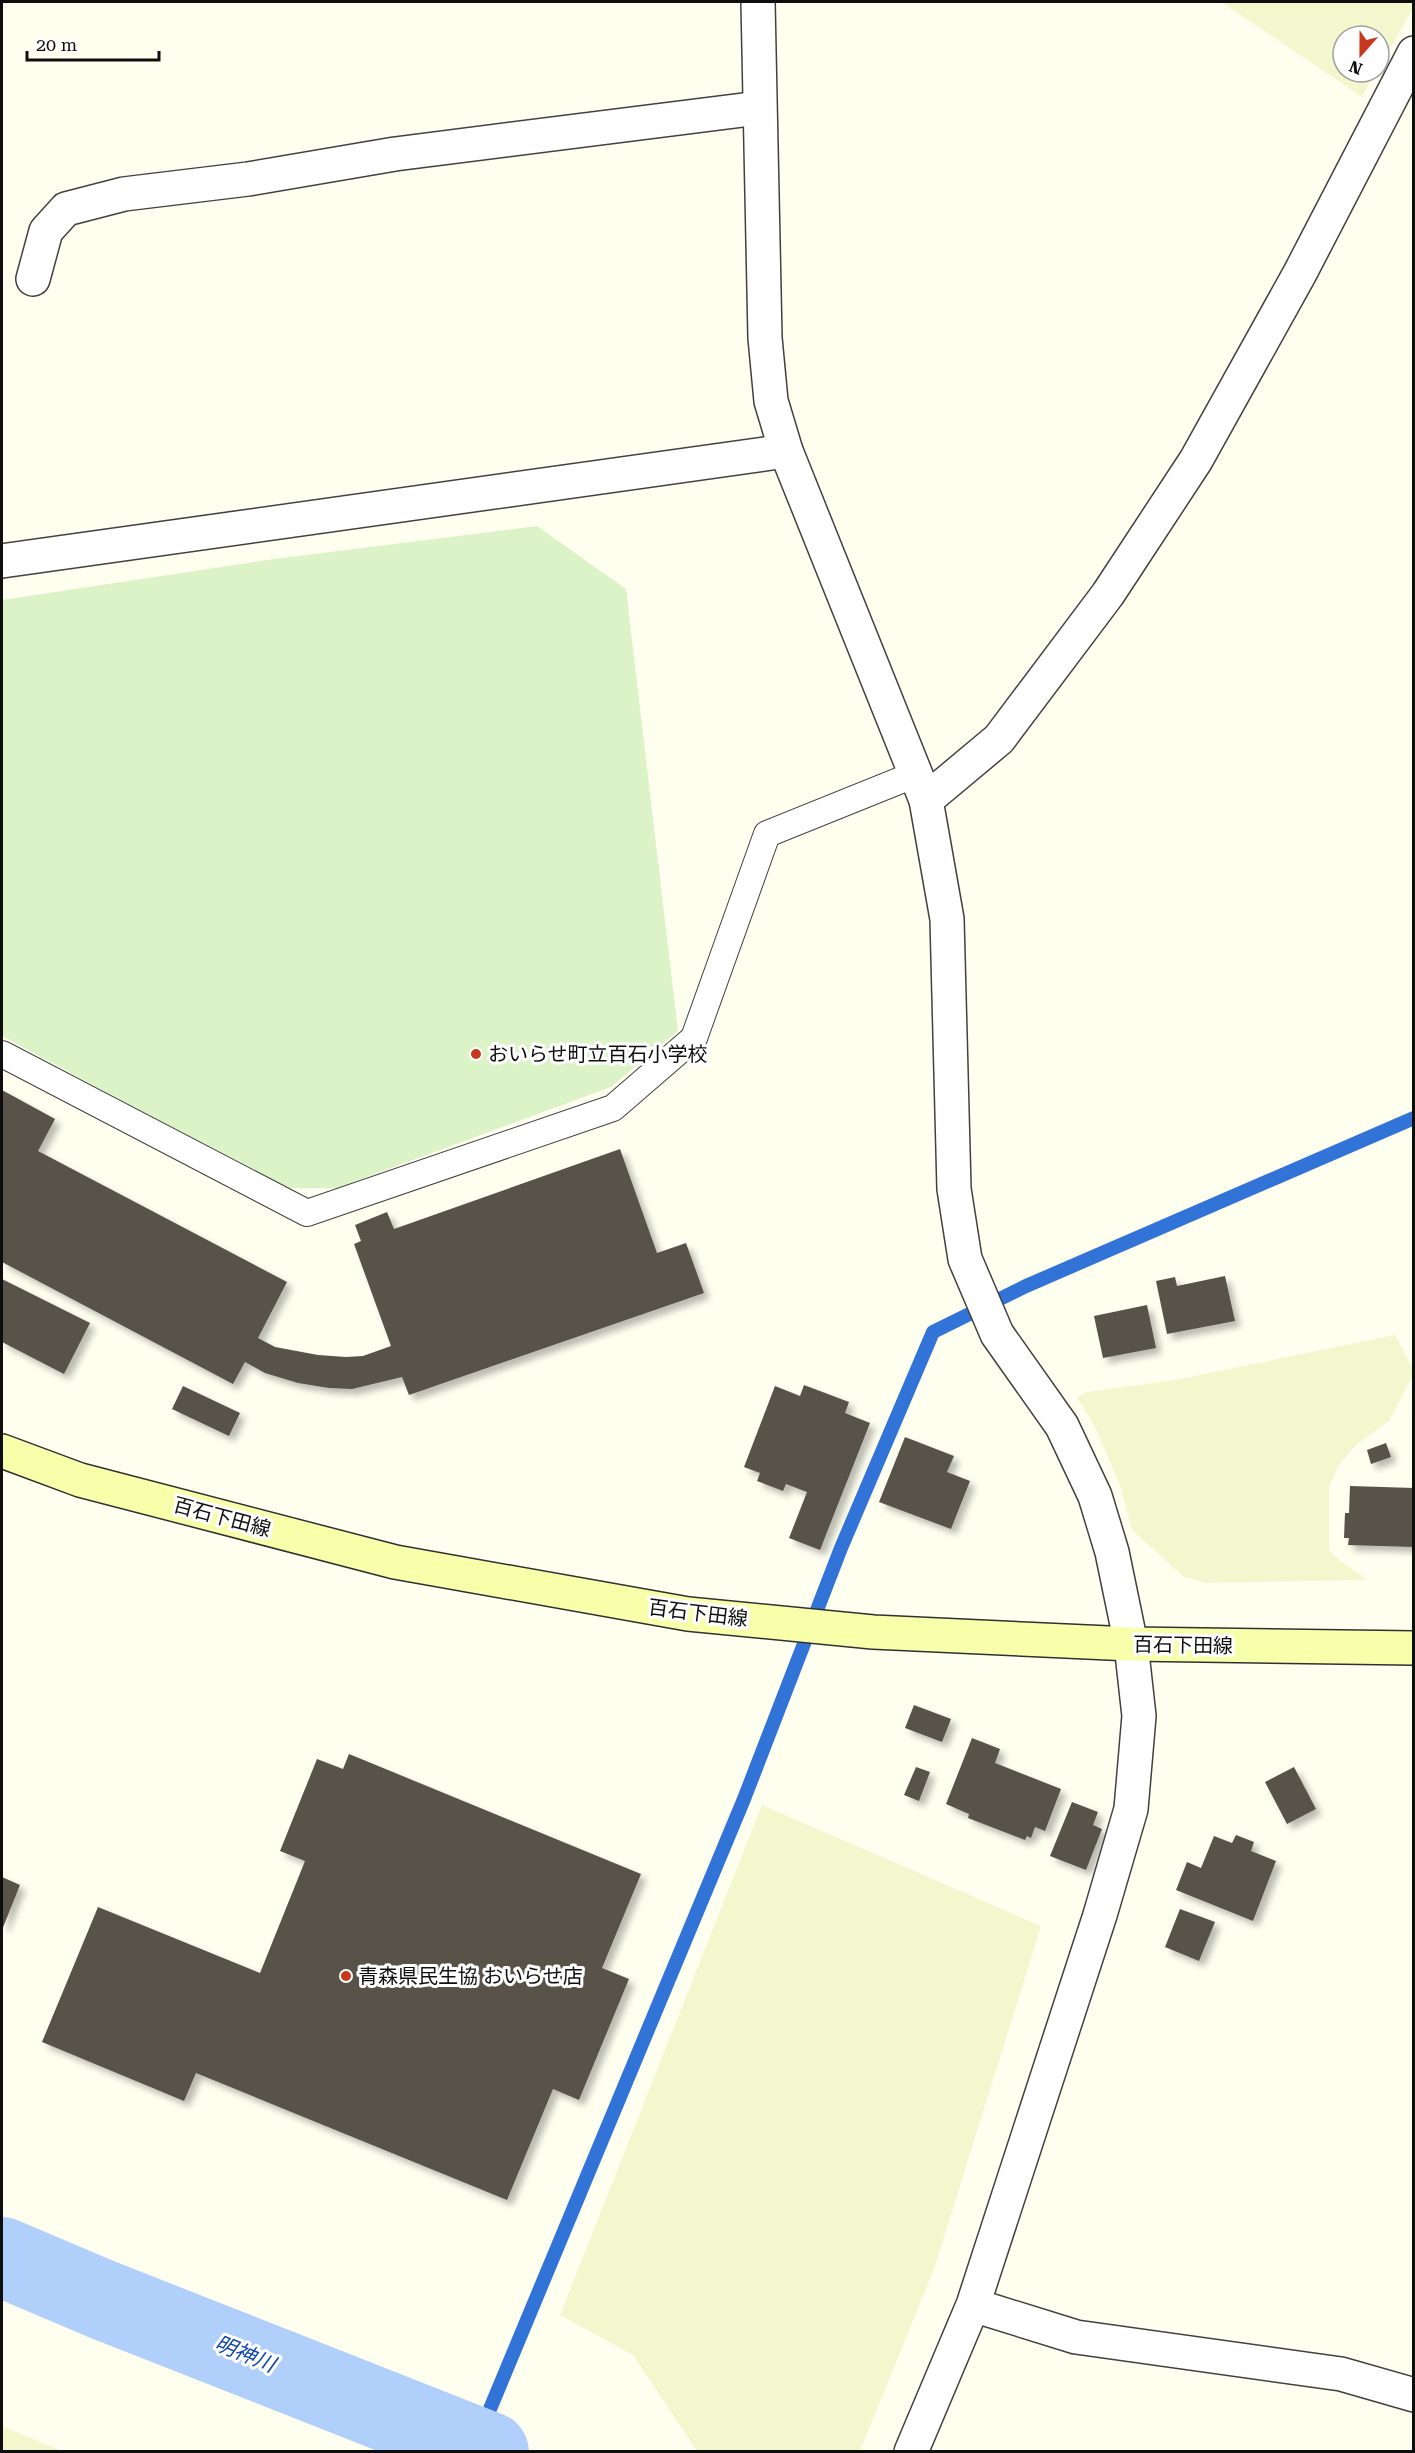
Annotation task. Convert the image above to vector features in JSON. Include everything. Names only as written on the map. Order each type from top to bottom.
[{"type":"main road","name":"百石下田線","points":[[2,1451],[80,1480],[395,1562],[677,1612],[873,1632],[1131,1644],[1413,1648]]},
{"type":"street","points":[[758,2],[765,338],[771,401],[786,451],[921,787],[948,919],[954,1189],[965,1259],[997,1334],[1062,1426],[1095,1496],[1113,1552],[1131,1644],[1139,1716],[1131,1809],[1100,1914],[973,2305],[911,2451]]},
{"type":"street","points":[[921,787],[999,739],[1108,594],[1190,469],[1300,273],[1413,53]]},
{"type":"street","points":[[33,279],[46,231],[66,209],[124,194],[248,179],[396,154],[759,108]]},
{"type":"street","points":[[2,561],[786,451]]},
{"type":"street","points":[[973,2305],[1076,2337],[1341,2374],[1413,2395]]},
{"type":"lane","points":[[2,1054],[307,1214],[614,1107],[693,1038],[767,834],[921,787]]},
{"type":"green space","points":[[1221,2],[1413,2],[1414,7],[1391,46],[1391,24],[1331,24],[1331,76]]},
{"type":"green space","points":[[1343,84],[1369,84],[1362,97]]},
{"type":"green space","points":[[537,526],[626,589],[678,1031],[611,1087],[337,1188],[284,1188],[2,1036],[2,600],[274,559]]},
{"type":"green space","points":[[1395,1335],[1413,1369],[1413,1375],[1389,1421],[1356,1445],[1338,1466],[1329,1487],[1329,1550],[1368,1580],[1205,1583],[1184,1577],[1132,1530],[1120,1485],[1096,1429],[1077,1397],[1088,1392],[1175,1380]]},
{"type":"green space","points":[[762,1805],[1041,1926],[934,2269],[860,2451],[697,2451],[633,2355],[560,2315]]},
{"type":"green space","points":[[2,2426],[62,2451],[2,2451]]},
{"type":"building","points":[[2,1090],[55,1119],[38,1151],[287,1282],[258,1338],[275,1347],[318,1355],[346,1357],[363,1356],[391,1346],[354,1244],[361,1241],[355,1225],[387,1212],[394,1229],[620,1149],[657,1253],[686,1243],[704,1293],[409,1395],[402,1377],[352,1389],[329,1388],[298,1383],[265,1373],[245,1362],[233,1384],[2,1262]]},
{"type":"building","points":[[1225,1276],[1235,1321],[1167,1334],[1156,1281],[1175,1277],[1177,1286]]},
{"type":"building","points":[[2,1279],[90,1323],[64,1374],[2,1342]]},
{"type":"building","points":[[1147,1305],[1156,1348],[1103,1358],[1094,1316]]},
{"type":"building","points":[[804,1385],[849,1402],[845,1413],[870,1423],[820,1550],[789,1538],[807,1492],[786,1484],[783,1491],[757,1481],[760,1473],[744,1467],[775,1386],[800,1396]]},
{"type":"building","points":[[183,1386],[240,1413],[229,1436],[172,1409]]},
{"type":"building","points":[[905,1437],[954,1456],[947,1472],[970,1481],[951,1529],[879,1502]]},
{"type":"building","points":[[1386,1443],[1391,1457],[1371,1464],[1367,1450]]},
{"type":"building","points":[[1350,1486],[1414,1488],[1414,1547],[1348,1545],[1349,1538],[1344,1538],[1345,1513],[1349,1513]]},
{"type":"building","points":[[914,1705],[951,1719],[942,1742],[905,1728]]},
{"type":"building","points":[[972,1738],[1000,1749],[995,1763],[1061,1789],[1045,1831],[1035,1827],[1031,1838],[1027,1836],[1025,1840],[968,1818],[969,1814],[946,1804]]},
{"type":"building","name":"青森県民生協 おいらせ店","points":[[349,1754],[641,1874],[602,1968],[629,1979],[579,2100],[553,2089],[507,2200],[196,2073],[184,2101],[42,2042],[98,1907],[260,1973],[305,1861],[280,1851],[317,1759],[343,1769]]},
{"type":"building","points":[[916,1767],[930,1772],[919,1801],[904,1795]]},
{"type":"building","points":[[1294,1767],[1316,1809],[1287,1824],[1265,1782]]},
{"type":"building","points":[[1072,1802],[1098,1812],[1093,1825],[1102,1829],[1086,1870],[1050,1856]]},
{"type":"building","points":[[1236,1835],[1254,1842],[1251,1851],[1276,1861],[1253,1921],[1176,1890],[1187,1862],[1201,1868],[1214,1836],[1232,1843]]},
{"type":"building","points":[[2,1877],[20,1885],[2,1930]]},
{"type":"building","points":[[1180,1909],[1215,1922],[1199,1961],[1165,1947]]},
{"type":"waterway","points":[[475,2445],[744,1799],[841,1548],[933,1332],[1026,1286],[1414,1118]]},
{"type":"waterway","name":"明神川","points":[[2,2257],[101,2299],[489,2452]]},
{"type":"place","name":"おいらせ町立百石小学校","points":[[476,1054]]},
{"type":"place","name":"青森県民生協 おいらせ店","points":[[346,1976]]}]
